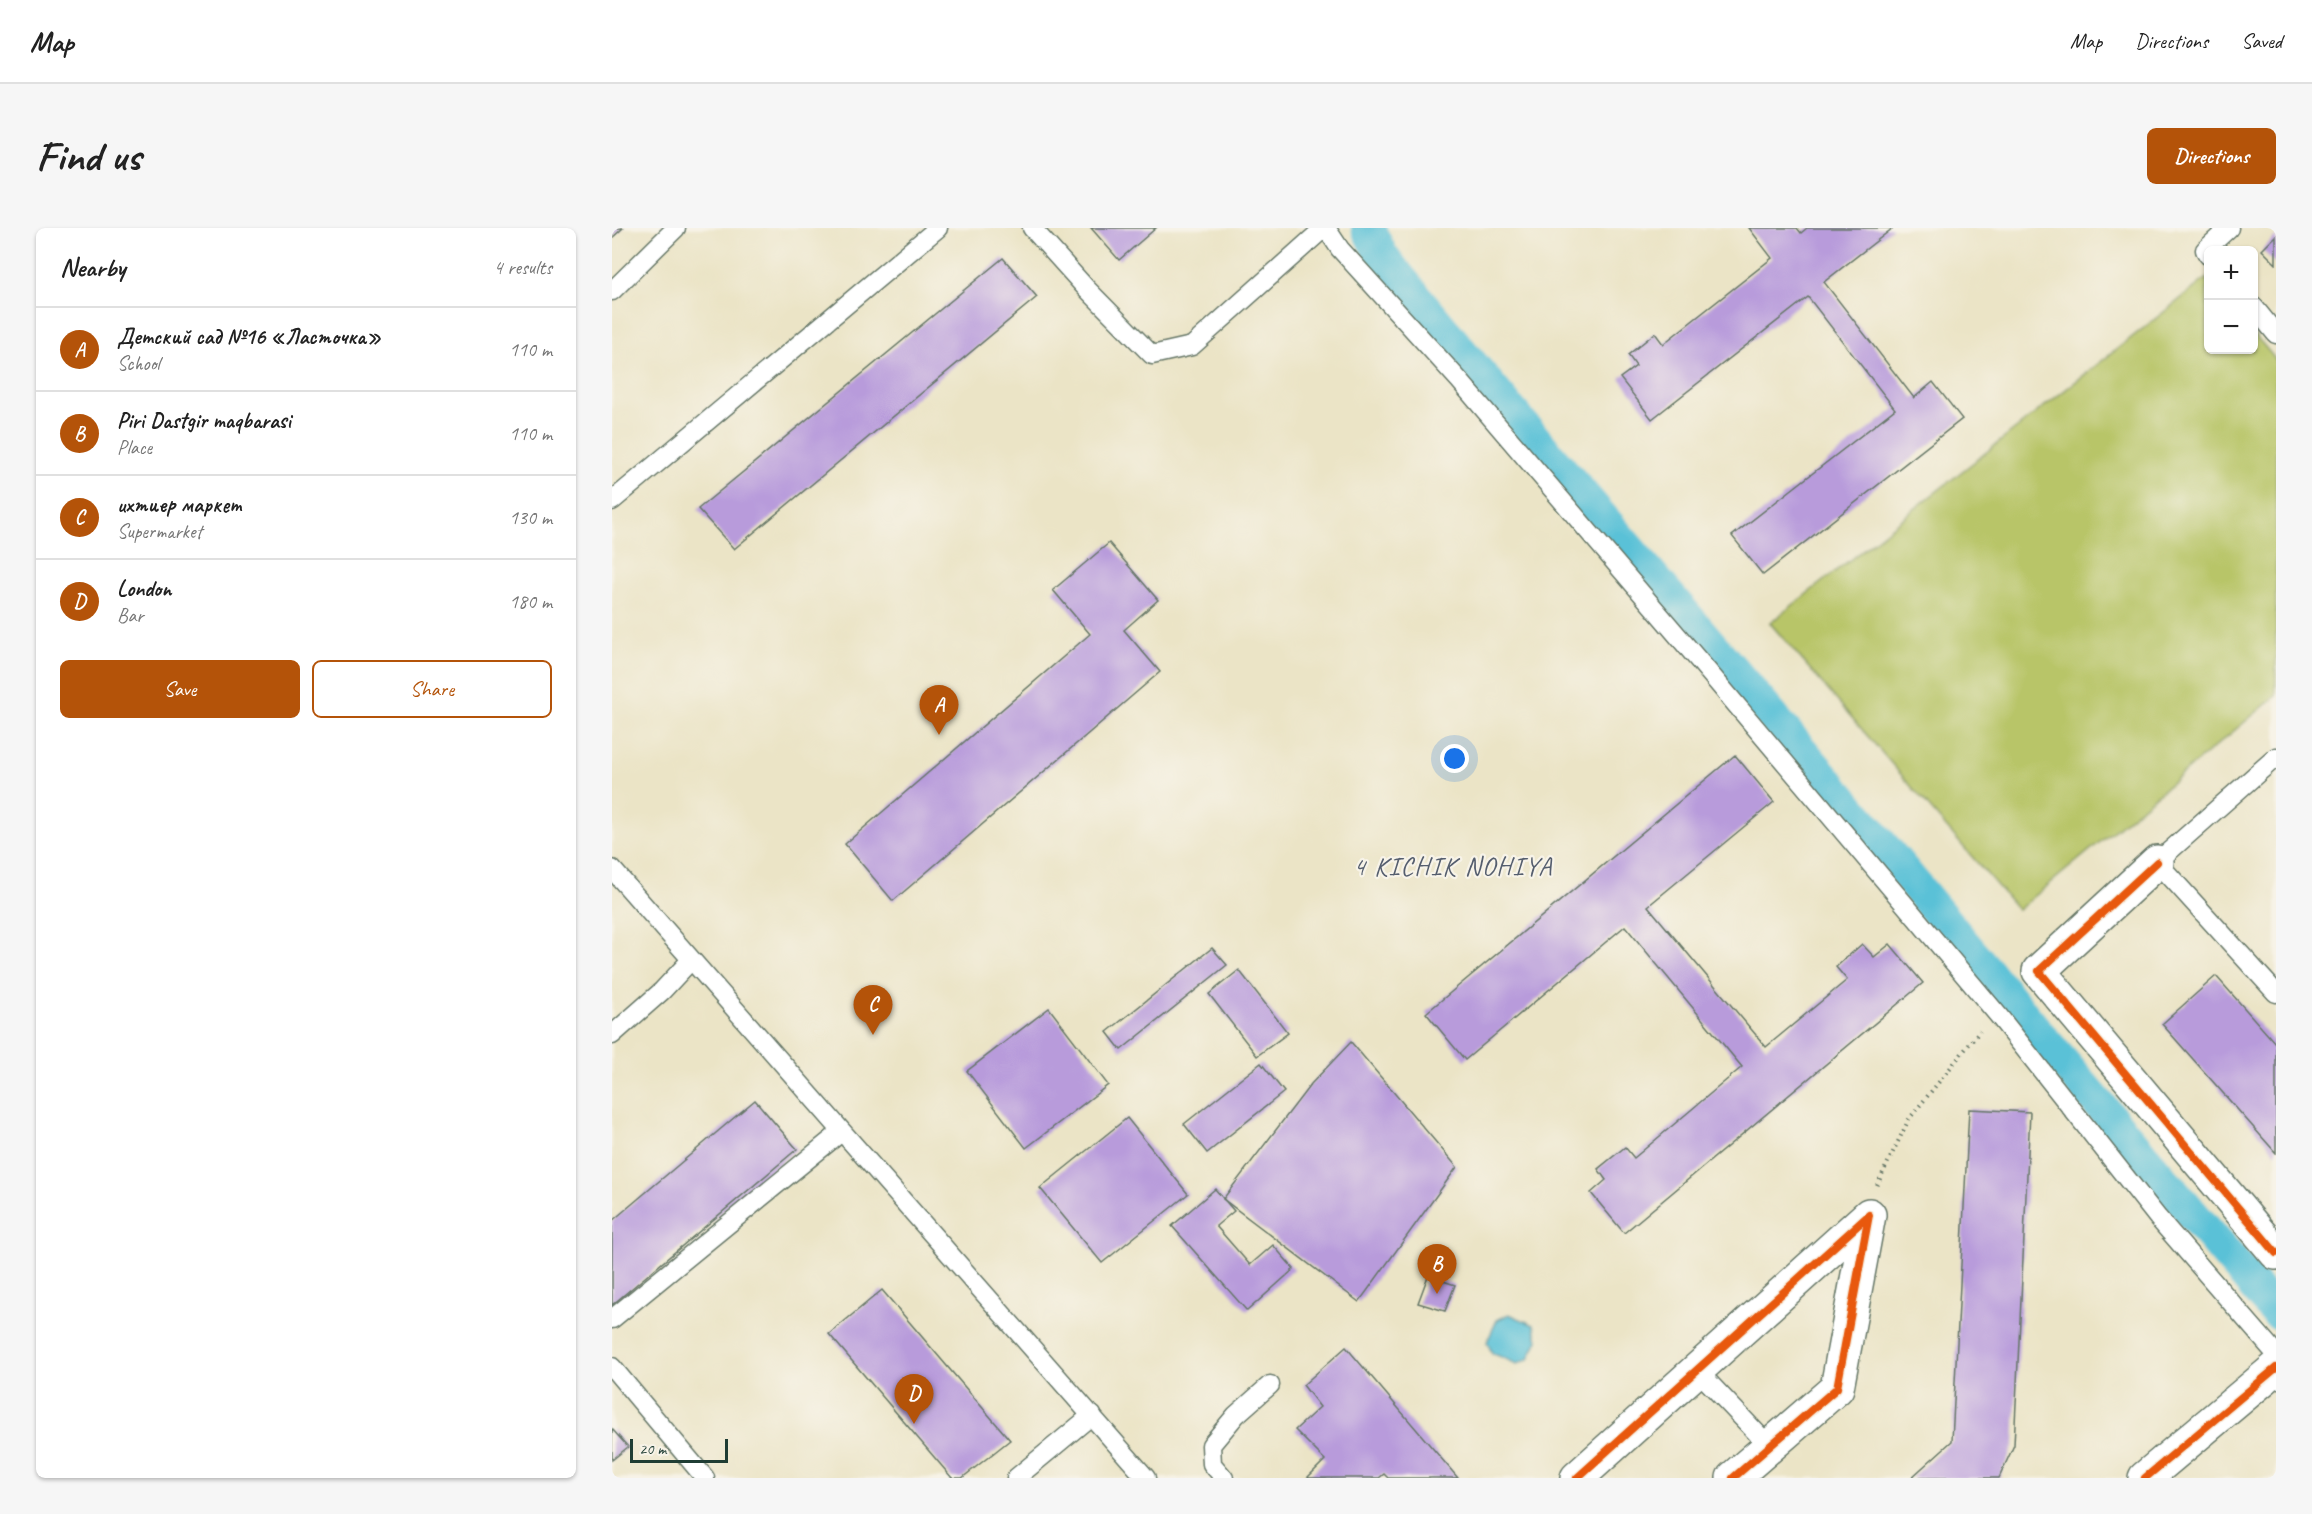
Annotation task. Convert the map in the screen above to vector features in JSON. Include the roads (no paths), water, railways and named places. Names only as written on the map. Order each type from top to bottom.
[{"type":"street","points":[[2157,862],[2039,970],[2276,1253]]},
{"type":"street","points":[[1577,1478],[1869,1215],[1837,1388],[1733,1478]]},
{"type":"street","points":[[2145,1478],[2276,1368]]},
{"type":"lane","points":[[612,291],[676,228]]},
{"type":"lane","points":[[612,501],[938,228]]},
{"type":"lane","points":[[1032,228],[1085,287],[1152,354],[1192,346],[1325,228],[1340,249],[1459,380],[1998,1016],[2158,1218],[2276,1354]]},
{"type":"lane","points":[[2209,246],[2229,228]]},
{"type":"lane","points":[[2258,314],[2276,334]]},
{"type":"lane","points":[[2276,757],[2157,862],[2276,993]]},
{"type":"lane","points":[[612,869],[1146,1478]]},
{"type":"lane","points":[[612,1035],[662,992],[691,960]]},
{"type":"lane","points":[[612,1319],[842,1132]]},
{"type":"lane","points":[[612,1367],[705,1478]]},
{"type":"lane","points":[[1696,1369],[1770,1447]]},
{"type":"lane","points":[[1224,1478],[1212,1464],[1211,1445],[1236,1415],[1270,1385]]},
{"type":"lane","points":[[1016,1478],[1092,1415]]},
{"type":"water","points":[[1509,1314],[1534,1325],[1538,1340],[1529,1359],[1517,1364],[1492,1353],[1487,1342],[1497,1320]]},
{"type":"waterway","points":[[1368,228],[1382,257],[1502,401],[1871,832],[2042,1038],[2276,1312]]},
{"type":"place","name":"Детский сад №16 «Ласточка»","points":[[939,735]]},
{"type":"place","name":"ихтиер маркет","points":[[873,1035]]},
{"type":"place","name":"Piri Dastgir maqbarasi","points":[[1437,1294]]},
{"type":"place","name":"London","points":[[914,1424]]},
{"type":"district","name":"4 KICHIK NOHIYA","points":[[1453,866]]}]
